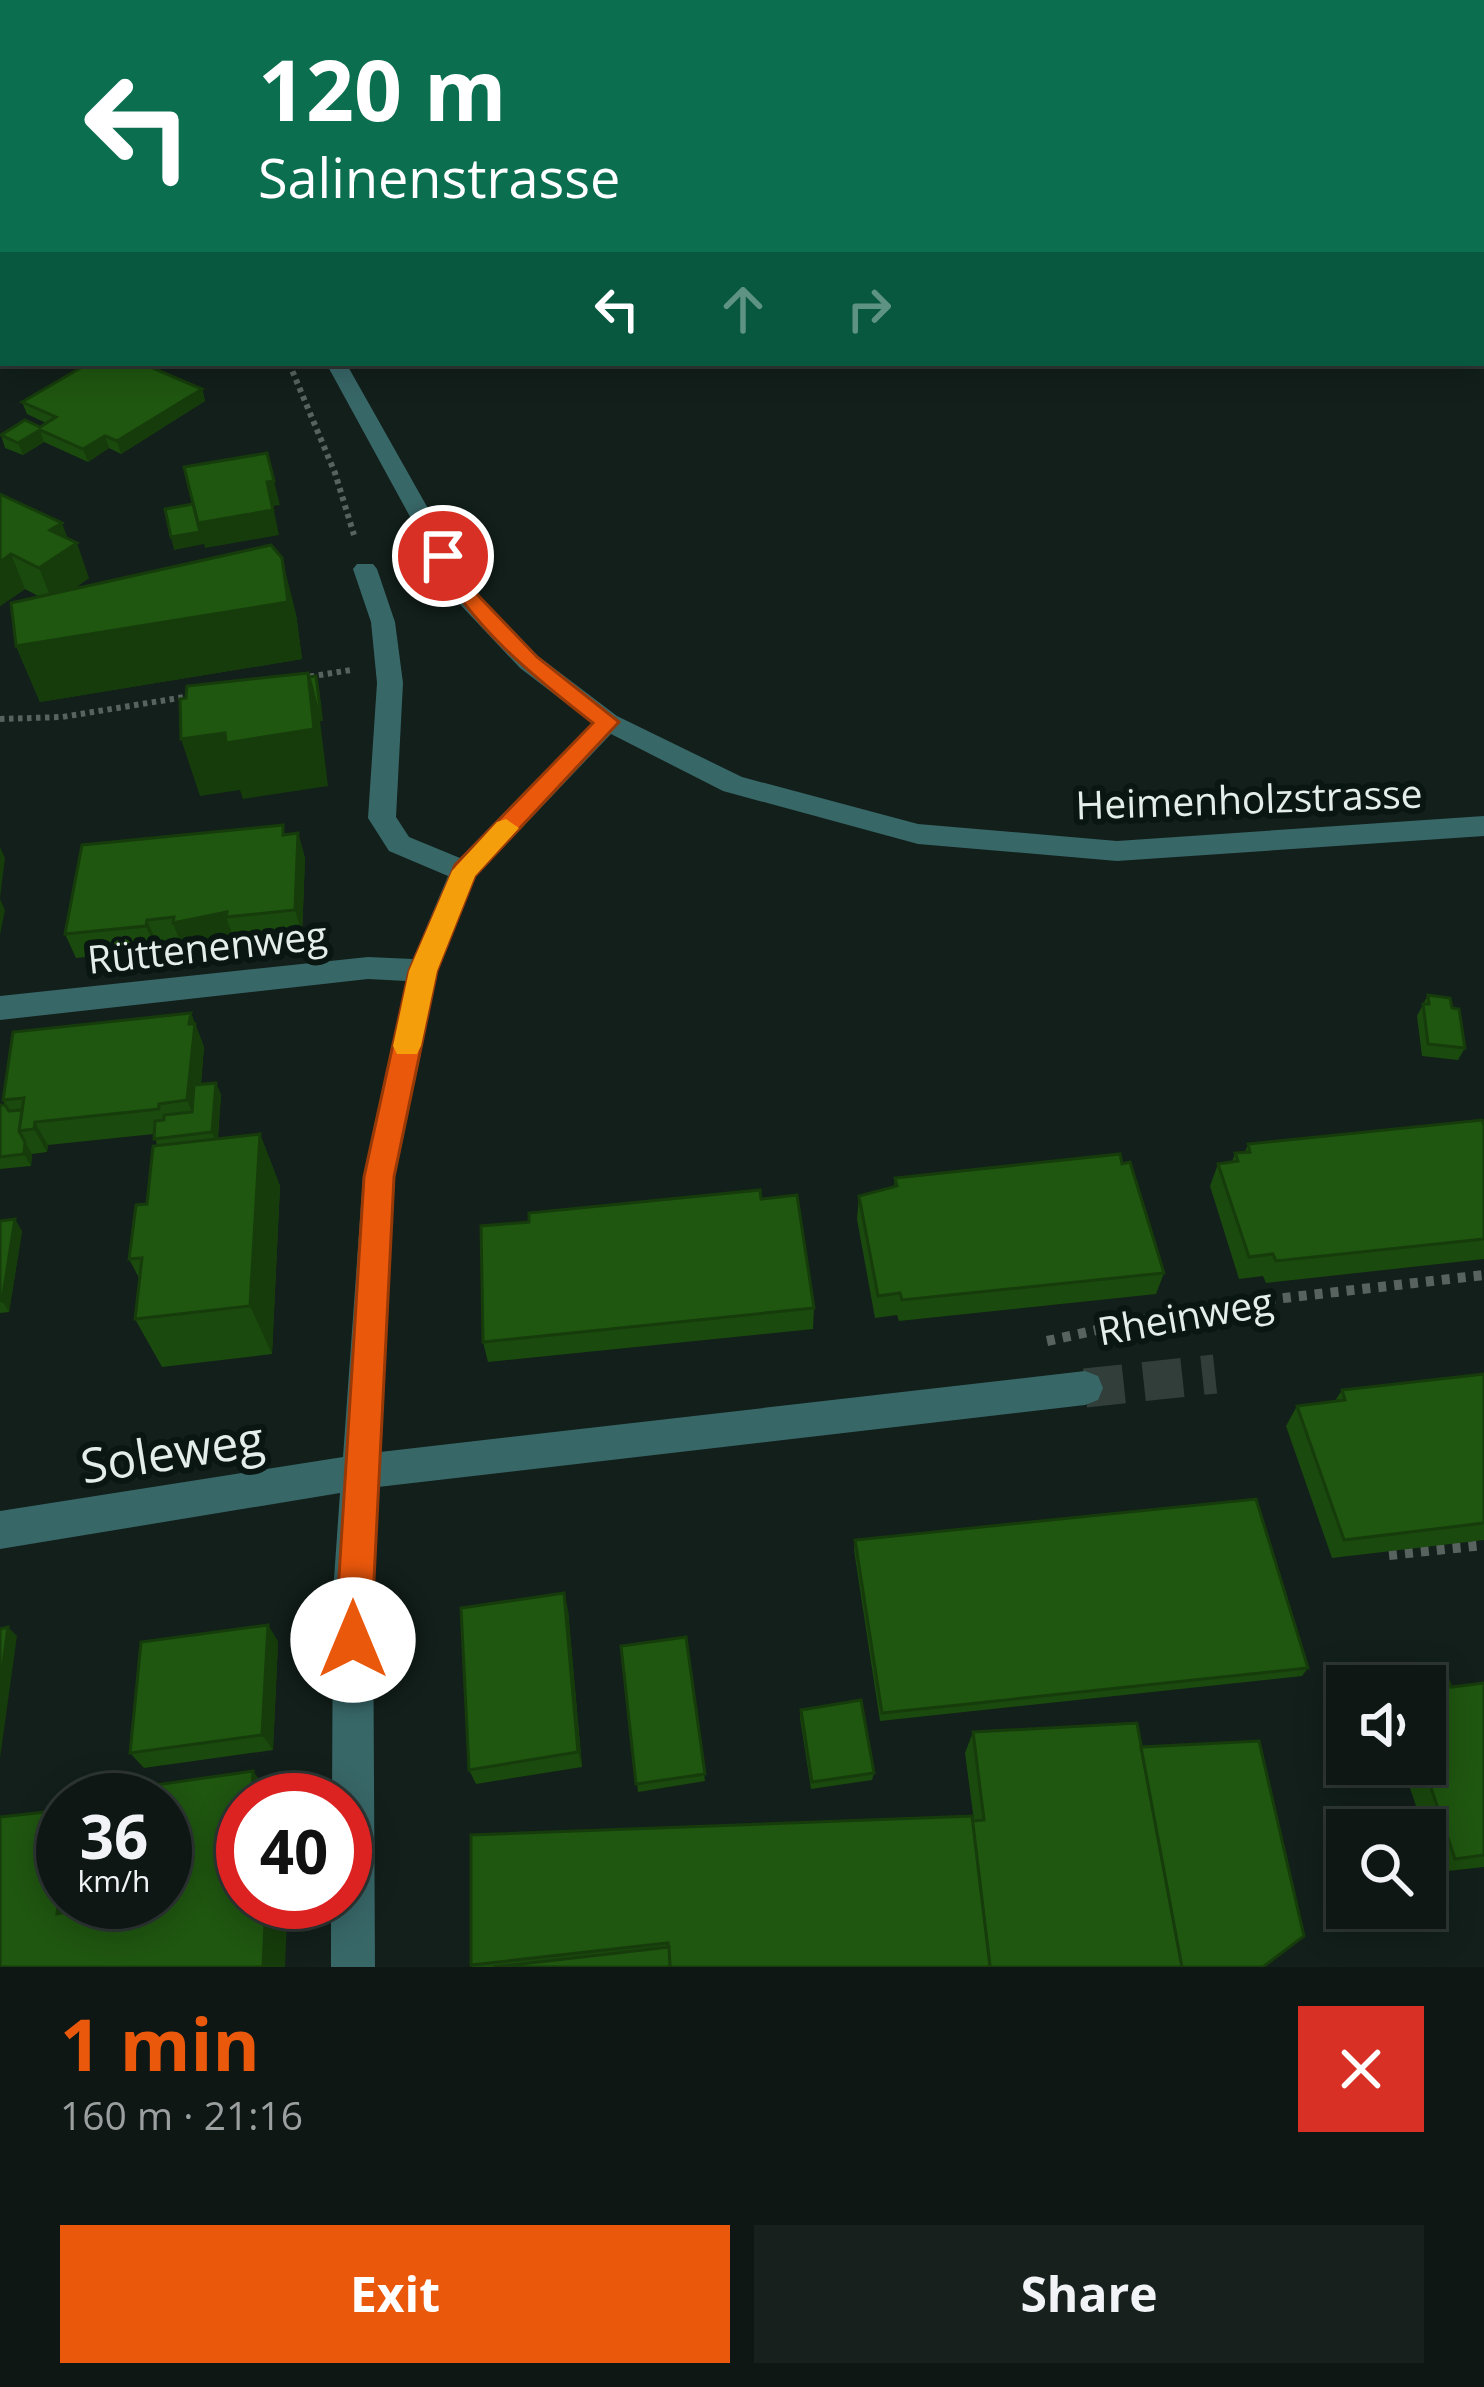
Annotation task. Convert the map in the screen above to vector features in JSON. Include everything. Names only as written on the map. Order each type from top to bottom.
[{"type":"street","name":"Heimenholzstrasse","points":[[338,366],[464,593],[529,662],[608,722],[733,784],[918,834],[1117,850],[1484,826]]},
{"type":"street","points":[[365,569],[383,622],[388,663],[382,818],[399,844],[464,871]]},
{"type":"street","points":[[353,1967],[352,1593],[379,1177],[423,971],[464,871],[608,722]]},
{"type":"street","name":"Rüttenenweg","points":[[0,1008],[368,968],[423,971]]},
{"type":"street","name":"Rheinweg","points":[[359,1472],[1085,1388]]},
{"type":"street","name":"Soleweg","points":[[0,1530],[359,1472]]},
{"type":"path","points":[[291,366],[335,472],[365,569]]},
{"type":"path","points":[[286,681],[388,663]]},
{"type":"path","points":[[0,719],[62,717],[196,695]]},
{"type":"path","name":"Rheinweg","points":[[1037,1343],[1196,1308],[1484,1275]]},
{"type":"path","points":[[1389,1556],[1484,1545]]},
{"type":"building","points":[[84,366],[148,366],[202,389],[117,441],[105,436],[83,449],[40,430],[18,443],[1,435],[25,420],[40,427],[56,417],[22,402]]},
{"type":"building","points":[[267,453],[274,481],[267,482],[273,510],[198,523],[184,467]]},
{"type":"building","points":[[0,494],[62,523],[50,530],[77,543],[39,568],[11,554],[0,562]]},
{"type":"building","points":[[193,504],[200,532],[171,537],[165,509]]},
{"type":"building","points":[[271,545],[282,558],[288,602],[16,646],[11,603]]},
{"type":"building","points":[[308,673],[314,729],[226,743],[225,733],[181,739],[180,699],[186,698],[187,686]]},
{"type":"building","points":[[316,676],[320,708],[309,677]]},
{"type":"building","points":[[283,825],[283,835],[298,833],[295,910],[226,917],[227,912],[173,923],[174,917],[147,920],[146,926],[65,934],[82,845]]},
{"type":"building","points":[[1428,995],[1450,998],[1452,1008],[1459,1009],[1465,1048],[1428,1044],[1423,1004],[1429,1004]]},
{"type":"building","points":[[191,1013],[189,1024],[195,1024],[187,1100],[159,1104],[159,1109],[35,1122],[34,1129],[19,1131],[24,1098],[3,1100],[13,1032]]},
{"type":"building","points":[[216,1083],[212,1132],[154,1139],[155,1121],[164,1120],[164,1115],[192,1112],[194,1085]]},
{"type":"building","points":[[0,1105],[9,1111],[22,1110],[19,1131],[24,1154],[0,1157]]},
{"type":"building","points":[[1482,1120],[1484,1239],[1276,1261],[1273,1254],[1249,1257],[1218,1164],[1238,1161],[1235,1153],[1250,1152],[1248,1144]]},
{"type":"building","points":[[260,1134],[250,1306],[135,1319],[142,1258],[129,1259],[136,1205],[147,1204],[153,1146]]},
{"type":"building","points":[[1120,1154],[1122,1164],[1130,1162],[1164,1273],[902,1300],[900,1293],[878,1296],[859,1196],[897,1186],[895,1178]]},
{"type":"building","points":[[760,1190],[761,1199],[797,1195],[814,1308],[483,1342],[481,1226],[529,1222],[529,1213]]},
{"type":"building","points":[[15,1219],[2,1301],[0,1301],[0,1221]]},
{"type":"building","points":[[1484,1374],[1484,1523],[1344,1540],[1297,1406],[1345,1400],[1342,1390]]},
{"type":"building","points":[[1256,1499],[1308,1668],[882,1713],[855,1540]]},
{"type":"building","points":[[564,1593],[578,1752],[469,1770],[461,1608]]},
{"type":"building","points":[[268,1625],[262,1735],[130,1753],[141,1642]]},
{"type":"building","points":[[8,1627],[0,1687],[0,1629]]},
{"type":"building","points":[[686,1637],[705,1774],[636,1784],[621,1646]]},
{"type":"building","points":[[1446,1677],[1451,1687],[1484,1683],[1484,1855],[1455,1859],[1446,1832],[1446,1809],[1438,1809],[1430,1785],[1446,1785]]},
{"type":"building","points":[[861,1700],[874,1773],[812,1782],[801,1710]]},
{"type":"building","points":[[1137,1723],[1182,1967],[990,1967],[972,1821],[984,1820],[973,1732]]},
{"type":"building","points":[[1259,1741],[1304,1936],[1263,1967],[1182,1967],[1141,1747]]},
{"type":"building","points":[[216,1776],[216,1929],[265,1929],[263,1967],[0,1967],[0,1817],[36,1813],[36,1929],[192,1929],[192,1780]]},
{"type":"building","points":[[972,1816],[990,1967],[670,1967],[668,1943],[471,1965],[471,1835]]},
{"type":"building","points":[[669,1947],[670,1967],[494,1967]]},
{"type":"tunnel","points":[[1085,1388],[1215,1374]]},
{"type":"slow traffic","points":[[407,1046],[423,971],[464,871],[506,828]]},
{"type":"route","points":[[353,1640],[352,1593],[379,1177],[423,971],[464,871],[608,722],[529,662],[464,593],[443,556]]}]
